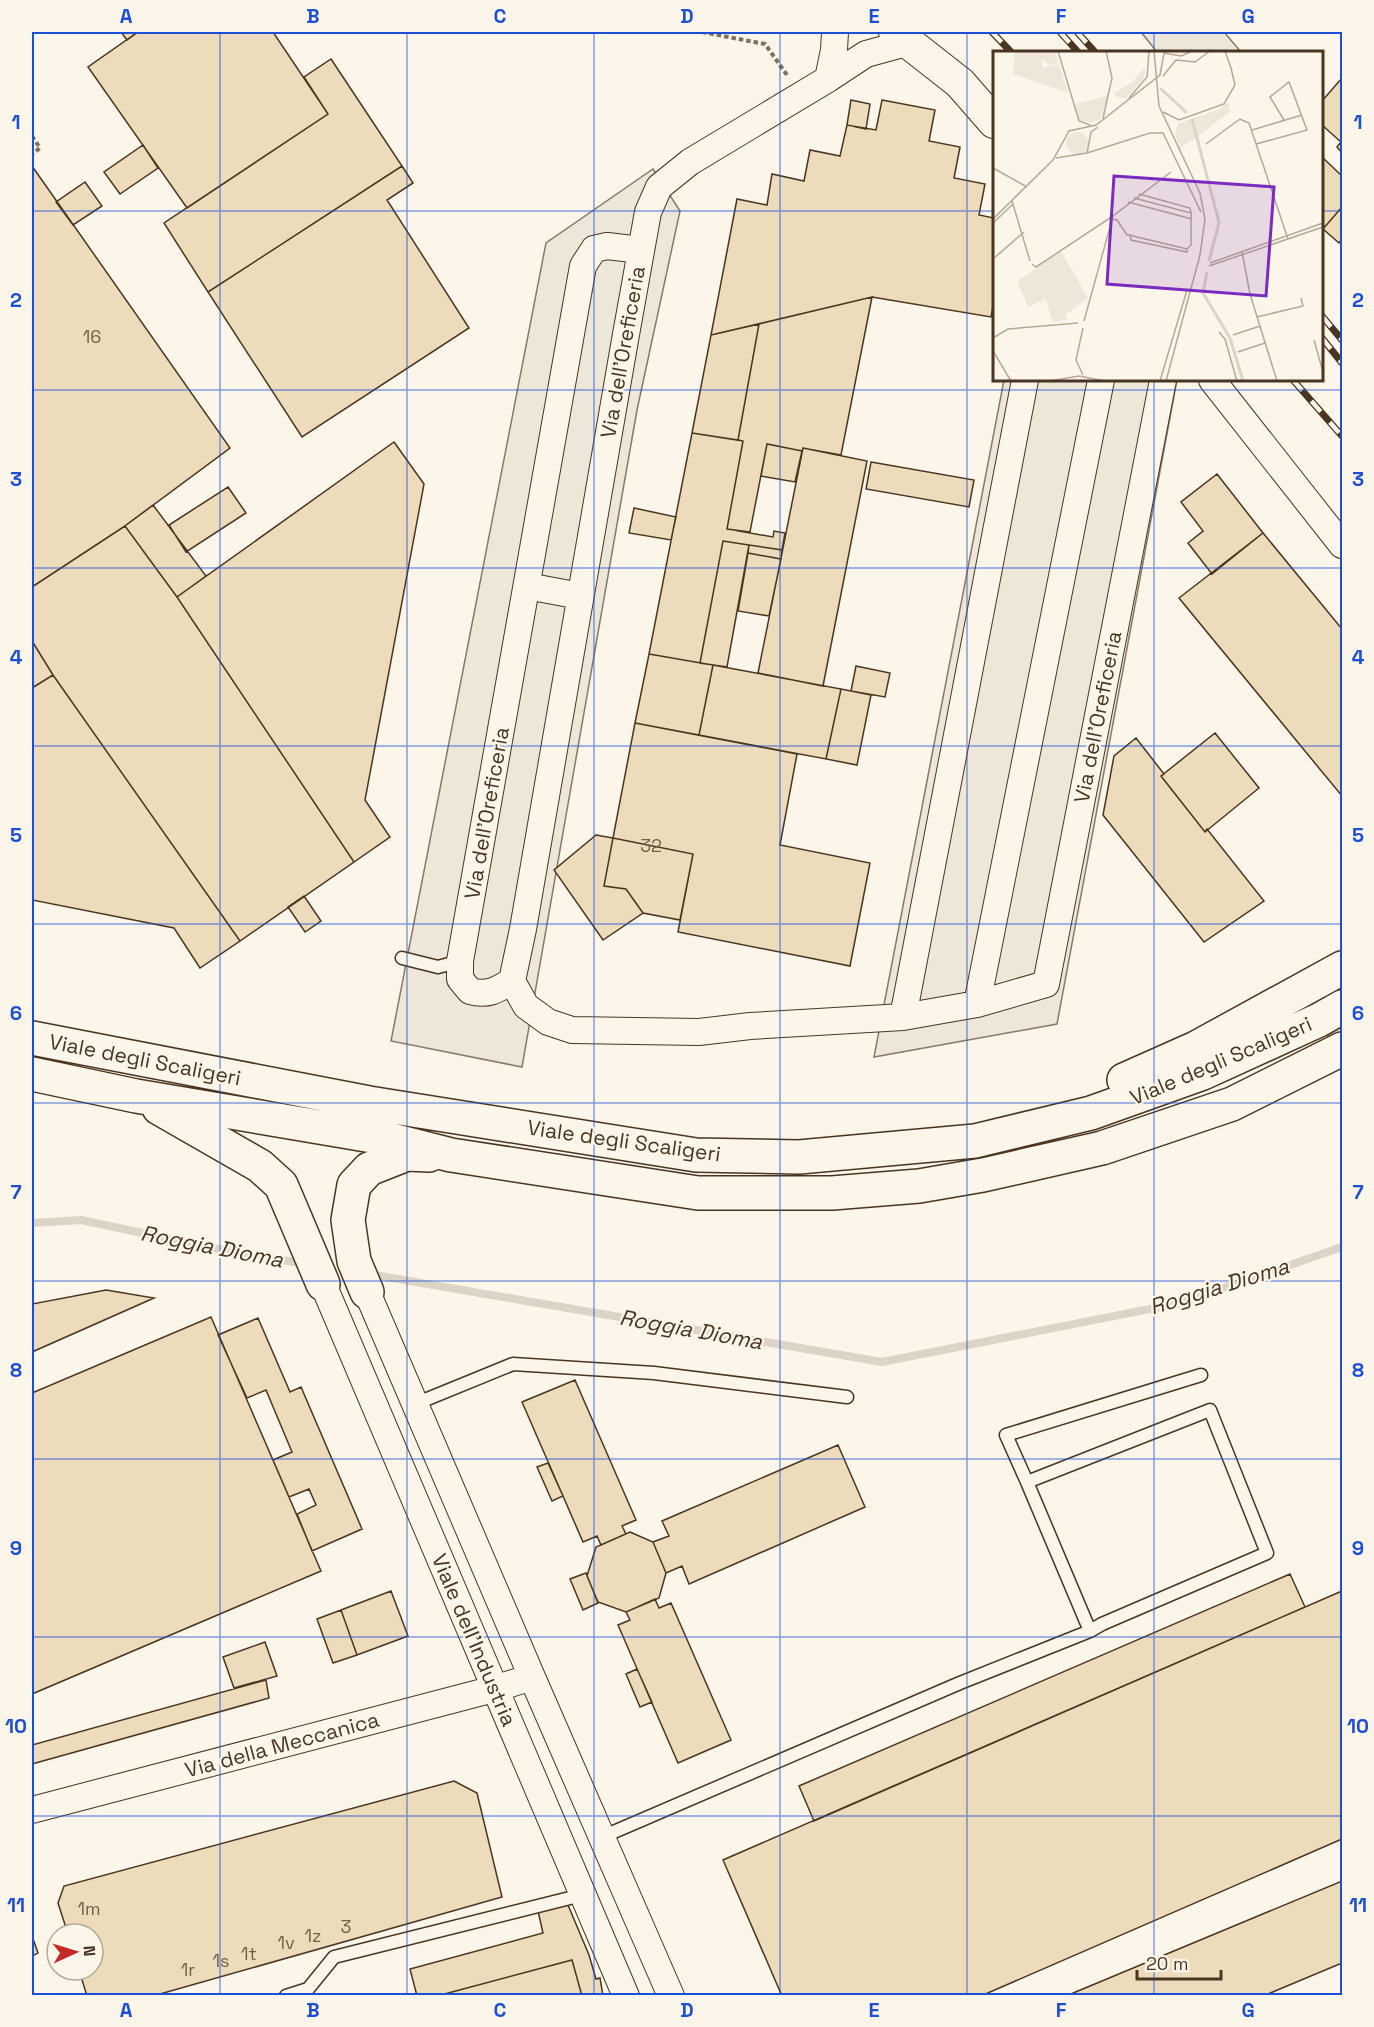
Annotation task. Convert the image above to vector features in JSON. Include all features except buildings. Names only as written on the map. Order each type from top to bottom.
[{"type":"highway","points":[[905,1149],[998,1124],[1095,1094],[1196,1048],[1342,968]]},
{"type":"highway","name":"Viale degli Scaligeri","points":[[35,1039],[369,1103],[696,1155],[799,1157],[975,1141],[1091,1113],[1203,1073],[1319,1020],[1342,1007]]},
{"type":"highway","name":"Viale degli Scaligeri","points":[[33,1075],[136,1096],[384,1137],[451,1155],[698,1193],[832,1193],[919,1186],[983,1175],[1102,1148],[1232,1104],[1342,1049]]},
{"type":"highway","points":[[136,1096],[260,1166],[281,1185],[323,1284]]},
{"type":"highway","points":[[367,1292],[354,1261],[348,1220],[354,1185],[369,1169],[406,1154],[451,1155]]},
{"type":"street","points":[[828,80],[835,32]]},
{"type":"street","name":"Via dell'Oreficeria","points":[[993,121],[960,83],[903,37],[866,54],[828,80],[690,162],[659,187],[648,212],[512,981],[526,1006],[548,1022],[572,1030],[699,1032],[750,1026],[903,1017],[977,1004],[1046,984],[1163,381]]},
{"type":"street","name":"Via dell'Oreficeria","points":[[512,981],[493,993],[481,994],[470,991],[460,979],[460,961],[583,266],[594,249],[607,246],[641,250]]},
{"type":"street","points":[[903,1017],[1025,381]]},
{"type":"street","points":[[977,1004],[1101,381]]},
{"type":"street","points":[[1213,381],[1342,545]]},
{"type":"street","points":[[527,586],[580,596]]},
{"type":"street","name":"Viale dell'Industria","points":[[323,1284],[626,1995]]},
{"type":"street","name":"Viale dell'Industria","points":[[367,1292],[671,1995]]},
{"type":"street","name":"Via della Meccanica","points":[[32,1810],[494,1689],[532,1677]]},
{"type":"lane","points":[[402,958],[438,967],[460,961]]},
{"type":"lane","points":[[415,1404],[513,1364],[654,1373],[847,1397]]},
{"type":"lane","points":[[1090,1631],[1006,1435],[1201,1375]]},
{"type":"lane","points":[[602,1837],[971,1679],[1090,1631],[1267,1553],[1210,1410],[1027,1482]]},
{"type":"lane","points":[[286,1995],[308,1989],[334,1957],[582,1894]]},
{"type":"path","points":[[702,32],[765,44],[801,96]]},
{"type":"path","points":[[32,136],[40,148],[32,154]]},
{"type":"shaded area","points":[[1141,32],[1224,32],[1240,51],[1156,51]]},
{"type":"shaded area","points":[[653,169],[680,211],[637,410],[522,1067],[391,1041],[546,243]]},
{"type":"shaded area","points":[[1004,381],[1177,381],[1057,1024],[874,1057]]},
{"type":"waterway","name":"Roggia Dioma","points":[[32,1223],[81,1220],[218,1249],[306,1264]]},
{"type":"waterway","name":"Roggia Dioma","points":[[369,1274],[882,1362],[1180,1303],[1342,1247]]},
{"type":"railway","points":[[992,32],[1010,51]]},
{"type":"railway","points":[[1060,32],[1077,51]]},
{"type":"railway","points":[[1077,32],[1094,51]]},
{"type":"railway","points":[[1323,317],[1342,340]]},
{"type":"railway","points":[[1323,339],[1342,363]]},
{"type":"railway","points":[[1294,381],[1342,436]]}]
